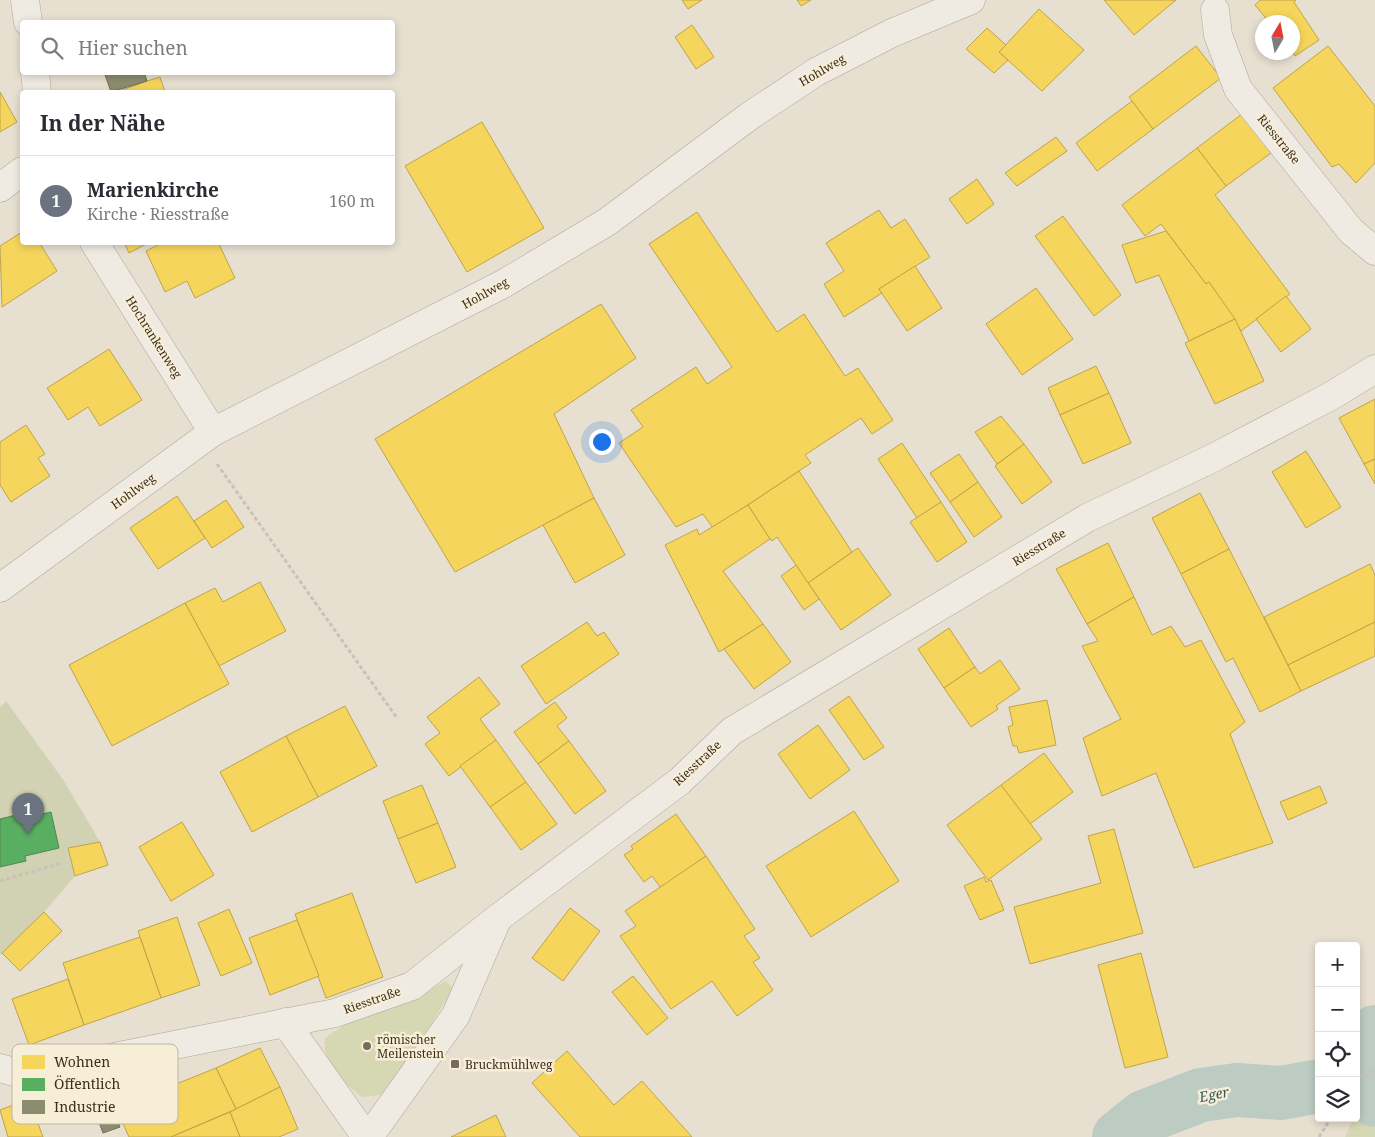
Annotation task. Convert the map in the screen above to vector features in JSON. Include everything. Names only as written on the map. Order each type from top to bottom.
[{"type":"street","points":[[25,0],[28,20]]},
{"type":"street","name":"Hohlweg","points":[[0,588],[213,432],[503,284],[607,222],[751,116],[816,72],[892,33],[971,0]]},
{"type":"street","name":"Riesstraße","points":[[1215,10],[1218,35],[1238,89],[1350,231],[1375,251]]},
{"type":"street","points":[[34,75],[37,90]]},
{"type":"street","points":[[0,188],[20,173]]},
{"type":"street","name":"Hochrankenweg","points":[[96,245],[213,432]]},
{"type":"street","name":"Riesstraße","points":[[177,1044],[335,1013],[412,986],[498,918],[680,781],[732,731],[1087,518],[1213,458],[1331,396],[1375,369]]},
{"type":"street","points":[[285,1022],[367,1137],[456,1015],[498,918]]},
{"type":"path","points":[[213,432],[208,450],[398,718]]},
{"type":"path","points":[[0,881],[62,863]]},
{"type":"path","points":[[1360,1082],[1375,1070]]},
{"type":"path","points":[[1319,1137],[1328,1122]]},
{"type":"green space","points":[[6,701],[64,781],[100,842],[68,848],[75,876],[44,912],[0,955],[0,707]]},
{"type":"green space","points":[[446,981],[453,989],[387,1094],[362,1097],[341,1079],[330,1064],[325,1047],[325,1038],[355,1018],[400,1005]]},
{"type":"green space","points":[[1375,1100],[1375,1137],[1345,1137],[1352,1122],[1360,1122],[1360,1110]]},
{"type":"building: Wohnen","points":[[682,0],[702,0],[688,9]]},
{"type":"building: Wohnen","points":[[797,0],[811,0],[801,6]]},
{"type":"building: Wohnen","points":[[1104,0],[1176,0],[1134,35]]},
{"type":"building: Wohnen","points":[[1260,0],[1296,0],[1294,2],[1319,40],[1300,53],[1300,15],[1263,15],[1255,5]]},
{"type":"building: Wohnen","points":[[1039,9],[1084,50],[1042,91],[999,52]]},
{"type":"building: Wohnen","points":[[692,25],[714,57],[696,69],[675,37]]},
{"type":"building: Wohnen","points":[[987,28],[1006,45],[999,52],[1008,60],[994,73],[966,49]]},
{"type":"building: Wohnen","points":[[1196,46],[1221,78],[1153,129],[1129,97]]},
{"type":"building: Wohnen","points":[[1328,46],[1375,106],[1375,163],[1356,183],[1339,164],[1332,167],[1273,88]]},
{"type":"building: Wohnen","points":[[160,77],[164,90],[122,90]]},
{"type":"building: Wohnen","points":[[0,92],[17,122],[0,132]]},
{"type":"building: Wohnen","points":[[1132,101],[1153,129],[1097,171],[1076,143]]},
{"type":"building: Wohnen","points":[[1242,114],[1271,153],[1226,186],[1197,148]]},
{"type":"building: Wohnen","points":[[482,122],[544,228],[467,272],[405,166]]},
{"type":"building: Wohnen","points":[[1056,137],[1067,151],[1017,186],[1005,173]]},
{"type":"building: Wohnen","points":[[1197,148],[1226,186],[1215,195],[1290,294],[1241,331],[1209,282],[1206,284],[1161,224],[1145,236],[1122,205]]},
{"type":"building: Wohnen","points":[[977,179],[994,204],[967,224],[949,199]]},
{"type":"building: Wohnen","points":[[879,210],[891,228],[905,219],[930,257],[879,289],[882,293],[844,317],[824,284],[844,271],[826,243]]},
{"type":"building: Wohnen","points":[[697,212],[777,332],[804,314],[845,376],[858,368],[893,420],[872,434],[861,418],[805,455],[811,463],[713,528],[703,514],[676,527],[619,443],[643,427],[631,410],[696,367],[707,384],[732,367],[649,244]]},
{"type":"building: Wohnen","points":[[1063,216],[1121,295],[1094,316],[1035,236]]},
{"type":"building: Wohnen","points":[[1166,231],[1206,284],[1209,282],[1235,319],[1189,341],[1159,275],[1136,283],[1122,245]]},
{"type":"building: Wohnen","points":[[20,233],[20,245],[41,245],[57,271],[2,307],[0,246]]},
{"type":"building: Wohnen","points":[[125,245],[144,245],[129,253]]},
{"type":"building: Wohnen","points":[[158,245],[219,245],[235,278],[195,298],[187,281],[165,292],[146,251]]},
{"type":"building: Wohnen","points":[[915,266],[942,308],[907,331],[879,289]]},
{"type":"building: Wohnen","points":[[1036,288],[1073,339],[1022,375],[986,324]]},
{"type":"building: Wohnen","points":[[1286,296],[1311,329],[1281,352],[1256,319]]},
{"type":"building: Wohnen","points":[[601,304],[636,358],[554,414],[594,498],[455,572],[375,439]]},
{"type":"building: Wohnen","points":[[1235,319],[1264,381],[1215,404],[1185,343]]},
{"type":"building: Wohnen","points":[[109,349],[142,400],[100,426],[88,407],[68,420],[47,388]]},
{"type":"building: Wohnen","points":[[1096,366],[1109,393],[1060,415],[1048,388]]},
{"type":"building: Wohnen","points":[[1109,393],[1131,443],[1083,464],[1060,415]]},
{"type":"building: Wohnen","points":[[1375,399],[1375,459],[1364,464],[1339,418]]},
{"type":"building: Wohnen","points":[[1001,416],[1024,444],[997,464],[975,432]]},
{"type":"building: Wohnen","points":[[26,425],[45,454],[38,458],[50,476],[11,502],[0,485],[0,442]]},
{"type":"building: Wohnen","points":[[902,443],[941,502],[917,518],[878,459]]},
{"type":"building: Wohnen","points":[[1024,444],[1052,482],[1022,504],[995,466]]},
{"type":"building: Wohnen","points":[[1306,451],[1341,507],[1306,528],[1272,472]]},
{"type":"building: Wohnen","points":[[959,454],[978,482],[950,502],[930,473]]},
{"type":"building: Wohnen","points":[[1375,459],[1375,484],[1364,464]]},
{"type":"building: Wohnen","points":[[799,471],[852,552],[808,583],[777,537],[772,541],[770,539],[748,505]]},
{"type":"building: Wohnen","points":[[978,482],[1002,517],[974,537],[950,502]]},
{"type":"building: Wohnen","points":[[1200,493],[1229,549],[1181,574],[1152,518]]},
{"type":"building: Wohnen","points":[[177,496],[205,538],[158,569],[130,528]]},
{"type":"building: Wohnen","points":[[594,498],[625,555],[575,583],[543,525]]},
{"type":"building: Wohnen","points":[[226,500],[244,527],[212,548],[194,521]]},
{"type":"building: Wohnen","points":[[941,502],[967,542],[937,562],[910,522]]},
{"type":"building: Wohnen","points":[[748,505],[770,539],[723,571],[763,624],[719,652],[665,545],[697,529],[699,535]]},
{"type":"building: Wohnen","points":[[1108,543],[1134,597],[1087,624],[1056,569]]},
{"type":"building: Wohnen","points":[[858,548],[891,595],[841,630],[808,583]]},
{"type":"building: Wohnen","points":[[1229,549],[1301,691],[1260,712],[1233,658],[1226,662],[1181,574]]},
{"type":"building: Wohnen","points":[[1370,564],[1375,575],[1375,622],[1288,665],[1264,617]]},
{"type":"building: Wohnen","points":[[796,565],[819,599],[804,610],[781,576]]},
{"type":"building: Wohnen","points":[[260,582],[286,631],[219,666],[185,603],[215,588],[223,602]]},
{"type":"building: Wohnen","points":[[1134,597],[1152,635],[1171,626],[1185,647],[1201,640],[1245,722],[1230,734],[1273,843],[1194,868],[1156,773],[1102,796],[1083,738],[1121,719],[1082,646],[1098,641],[1087,624]]},
{"type":"building: Wohnen","points":[[185,603],[229,684],[112,746],[69,665]]},
{"type":"building: Wohnen","points":[[587,622],[597,636],[604,632],[619,654],[546,704],[521,666]]},
{"type":"building: Wohnen","points":[[1375,622],[1375,656],[1301,691],[1288,665]]},
{"type":"building: Wohnen","points":[[763,624],[791,662],[754,689],[724,649]]},
{"type":"building: Wohnen","points":[[949,628],[975,667],[944,688],[918,649]]},
{"type":"building: Wohnen","points":[[1000,660],[1020,689],[996,706],[998,709],[971,727],[944,688],[975,667],[980,674]]},
{"type":"building: Wohnen","points":[[479,677],[500,704],[480,719],[496,740],[449,776],[425,744],[440,733],[427,717]]},
{"type":"building: Wohnen","points":[[849,696],[884,747],[864,760],[829,710]]},
{"type":"building: Wohnen","points":[[1047,700],[1056,745],[1019,753],[1017,746],[1013,746],[1008,727],[1013,725],[1009,707]]},
{"type":"building: Wohnen","points":[[555,702],[567,718],[557,726],[569,741],[538,764],[514,732]]},
{"type":"building: Wohnen","points":[[345,706],[377,766],[318,797],[286,736]]},
{"type":"building: Wohnen","points":[[818,725],[850,770],[810,799],[778,754]]},
{"type":"building: Wohnen","points":[[286,736],[318,797],[252,832],[220,772]]},
{"type":"building: Wohnen","points":[[496,740],[526,782],[490,807],[460,766]]},
{"type":"building: Wohnen","points":[[569,741],[606,791],[575,814],[538,764]]},
{"type":"building: Wohnen","points":[[1044,753],[1073,792],[1030,824],[1001,785]]},
{"type":"building: Wohnen","points":[[526,782],[557,824],[521,850],[490,807]]},
{"type":"building: Wohnen","points":[[422,785],[438,823],[398,839],[383,801]]},
{"type":"building: Wohnen","points":[[1001,785],[1042,839],[988,880],[947,825]]},
{"type":"building: Wohnen","points":[[1320,786],[1327,803],[1288,820],[1280,802]]},
{"type":"building: Wohnen","points":[[854,811],[899,881],[811,937],[766,866]]},
{"type":"building: Wohnen","points":[[676,814],[706,856],[661,888],[652,876],[644,882],[624,855],[633,849],[631,846]]},
{"type":"building: Wohnen","points":[[182,822],[214,875],[171,901],[139,847]]},
{"type":"building: Wohnen","points":[[438,823],[456,867],[416,883],[398,839]]},
{"type":"building: Wohnen","points":[[1114,829],[1143,933],[1030,964],[1014,907],[1101,883],[1088,836]]},
{"type":"building: Wohnen","points":[[100,842],[108,865],[75,876],[68,848]]},
{"type":"building: Wohnen","points":[[706,856],[755,929],[744,936],[760,958],[753,962],[773,990],[737,1016],[712,981],[671,1009],[620,936],[636,926],[625,911]]},
{"type":"building: Wohnen","points":[[984,877],[986,882],[991,880],[1004,910],[980,920],[964,886]]},
{"type":"building: Wohnen","points":[[352,893],[383,977],[326,998],[295,914]]},
{"type":"building: Wohnen","points":[[570,908],[600,931],[563,981],[532,958]]},
{"type":"building: Wohnen","points":[[229,909],[252,963],[221,976],[198,923]]},
{"type":"building: Wohnen","points":[[44,912],[62,931],[20,971],[2,953]]},
{"type":"building: Wohnen","points":[[177,917],[200,985],[161,998],[138,931]]},
{"type":"building: Wohnen","points":[[297,920],[319,976],[270,995],[249,938]]},
{"type":"building: Wohnen","points":[[140,937],[161,998],[84,1025],[63,963]]},
{"type":"building: Wohnen","points":[[1141,953],[1168,1057],[1125,1068],[1098,965]]},
{"type":"building: Wohnen","points":[[633,976],[668,1018],[647,1035],[612,992]]},
{"type":"building: Wohnen","points":[[68,979],[84,1025],[29,1044],[12,999]]},
{"type":"building: Wohnen","points":[[260,1048],[280,1087],[236,1109],[216,1068]]},
{"type":"building: Wohnen","points":[[567,1051],[614,1105],[642,1081],[692,1137],[580,1137],[532,1083]]},
{"type":"building: Wohnen","points":[[216,1068],[236,1109],[171,1137],[129,1137],[123,1124],[178,1124],[178,1083]]},
{"type":"building: Wohnen","points":[[280,1087],[298,1129],[279,1137],[240,1137],[230,1112]]},
{"type":"building: Wohnen","points":[[12,1105],[12,1124],[38,1124],[43,1137],[8,1137],[0,1110]]},
{"type":"building: Wohnen","points":[[230,1112],[240,1137],[171,1137]]},
{"type":"building: Wohnen","points":[[496,1115],[506,1137],[451,1137]]},
{"type":"building: Öffentlich","points":[[51,812],[59,848],[25,856],[26,861],[0,867],[0,819],[16,815],[17,820]]},
{"type":"building: Industrie","points":[[105,75],[145,75],[147,81],[118,90],[110,90]]},
{"type":"building: Industrie","points":[[100,1124],[119,1124],[120,1127],[103,1133]]},
{"type":"waterway","name":"Eger","points":[[1360,1055],[1375,1032]]},
{"type":"waterway","points":[[1360,1086],[1375,1100]]},
{"type":"waterway","name":"Eger","points":[[1119,1137],[1144,1117],[1201,1095],[1237,1090],[1281,1093],[1315,1087]]},
{"type":"place","name":"Marienkirche","points":[[28,834]]},
{"type":"place","name":"römischer Meilenstein","points":[[367,1046]]},
{"type":"place","name":"Bruckmühlweg","points":[[455,1064]]}]
